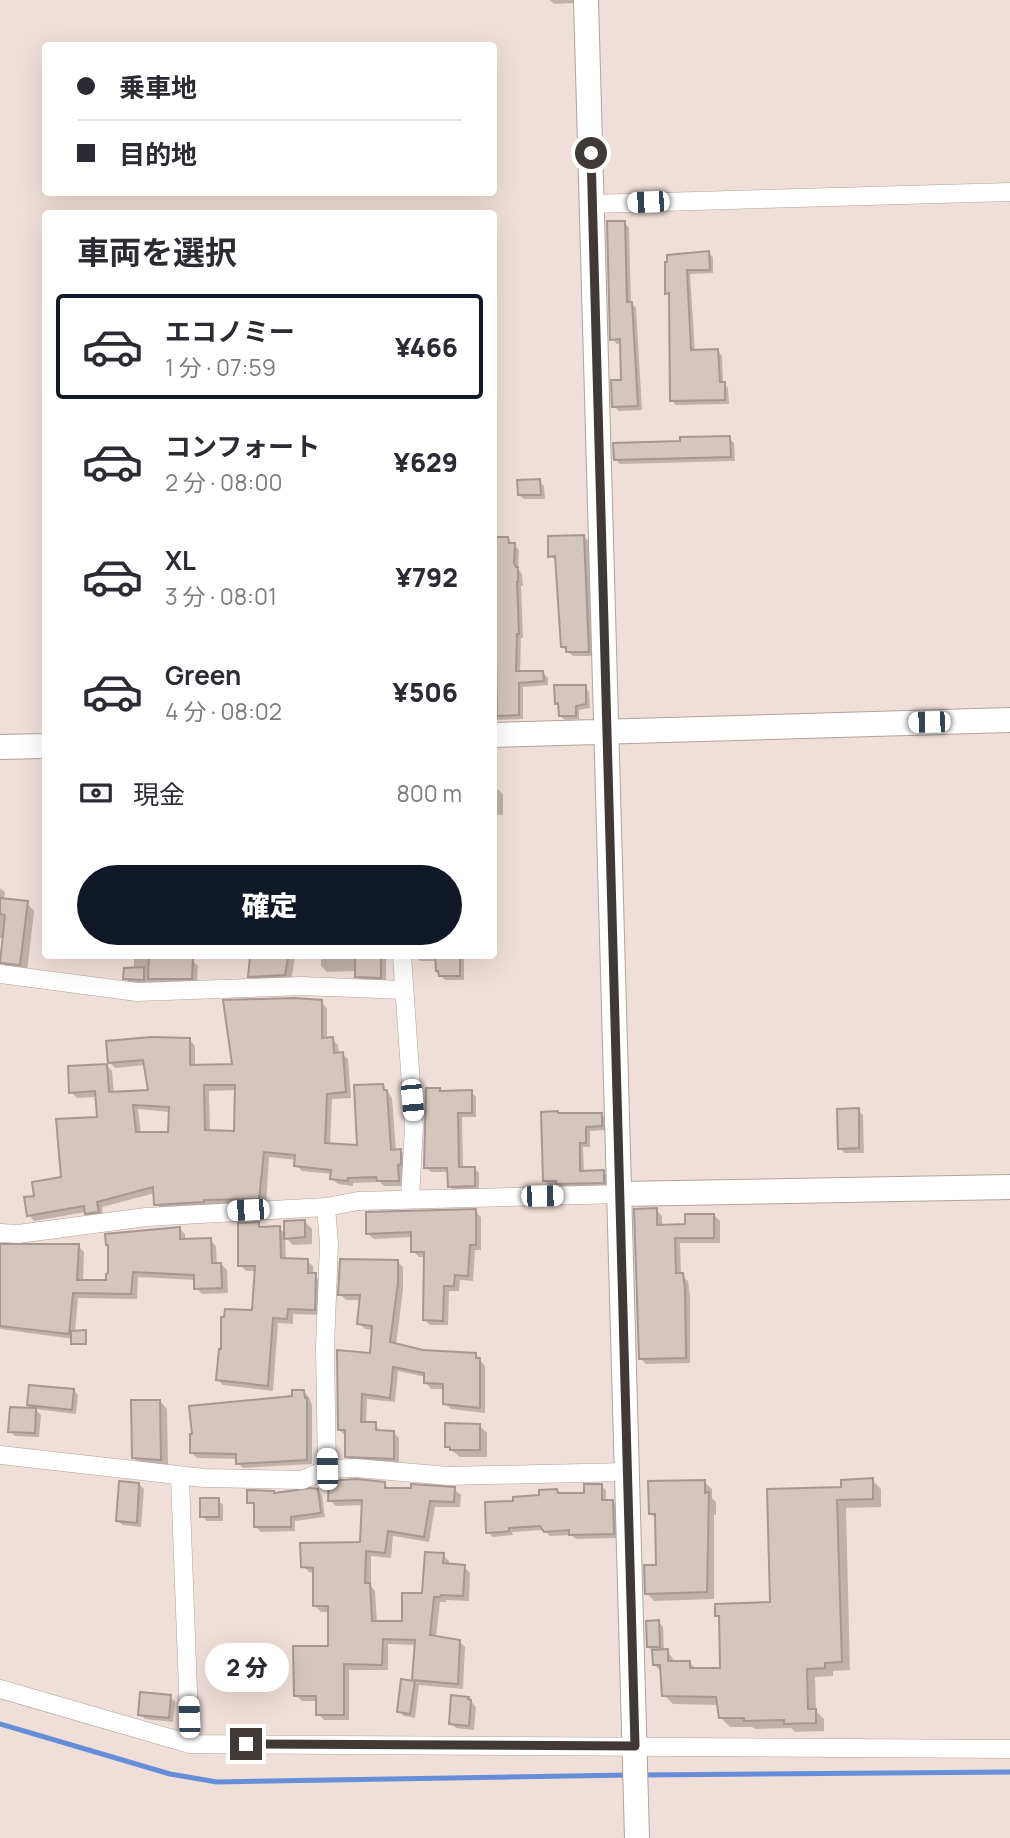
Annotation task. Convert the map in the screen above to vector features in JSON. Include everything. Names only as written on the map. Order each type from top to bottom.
[{"type":"street","points":[[586,0],[637,1838]]},
{"type":"street","points":[[592,204],[1010,192]]},
{"type":"street","points":[[497,735],[1010,720]]},
{"type":"street","points":[[0,747],[42,746]]},
{"type":"street","points":[[402,959],[402,990],[414,1127],[410,1198]]},
{"type":"street","points":[[0,974],[137,992],[302,986],[402,990]]},
{"type":"street","points":[[0,1233],[18,1234],[196,1213],[326,1207],[358,1200],[1010,1187]]},
{"type":"street","points":[[326,1207],[329,1244],[325,1348],[327,1469]]},
{"type":"street","points":[[0,1455],[180,1476],[302,1480],[327,1469],[356,1468],[448,1476],[627,1472]]},
{"type":"street","points":[[180,1476],[190,1744]]},
{"type":"street","points":[[0,1689],[190,1744],[635,1760],[1010,1749]]},
{"type":"building","points":[[607,221],[625,221],[627,302],[632,302],[638,406],[612,407],[611,380],[621,380],[620,339],[610,340]]},
{"type":"building","points":[[709,251],[710,270],[687,270],[691,350],[718,349],[720,382],[725,382],[725,400],[670,401],[669,293],[665,294],[665,262],[667,255]]},
{"type":"building","points":[[730,436],[731,457],[614,460],[613,443]]},
{"type":"building","points":[[540,479],[541,495],[518,495],[517,480]]},
{"type":"building","points":[[584,535],[589,652],[566,652],[566,647],[561,647],[555,556],[548,557],[548,536]]},
{"type":"building","points":[[497,537],[508,537],[509,543],[515,543],[519,634],[516,671],[543,671],[544,681],[519,683],[519,715],[497,716]]},
{"type":"building","points":[[554,685],[586,685],[586,704],[576,706],[576,716],[559,716]]},
{"type":"building","points":[[0,898],[28,901],[20,965],[0,963],[5,915],[0,914]]},
{"type":"building","points":[[149,959],[193,959],[192,979],[148,979]]},
{"type":"building","points":[[250,959],[288,959],[285,975],[248,977]]},
{"type":"building","points":[[355,959],[381,959],[381,978],[355,977]]},
{"type":"building","points":[[435,959],[460,959],[460,976],[439,976]]},
{"type":"building","points":[[144,967],[144,980],[123,979],[124,968]]},
{"type":"building","points":[[223,1000],[322,1000],[322,1038],[333,1037],[334,1053],[343,1052],[346,1092],[327,1094],[325,1143],[357,1145],[354,1085],[383,1084],[384,1090],[387,1090],[391,1150],[401,1149],[399,1181],[377,1181],[376,1177],[348,1178],[348,1181],[330,1179],[331,1170],[294,1166],[295,1155],[264,1152],[259,1199],[204,1200],[154,1205],[153,1187],[97,1202],[99,1212],[85,1214],[84,1206],[27,1216],[24,1197],[34,1196],[32,1182],[61,1177],[56,1119],[97,1117],[95,1091],[69,1093],[68,1066],[107,1064],[109,1092],[148,1090],[143,1060],[108,1063],[106,1041],[151,1037],[190,1038],[190,1065],[232,1064]],"holes":[[[204,1085],[235,1085],[234,1131],[205,1130]],[[133,1105],[169,1107],[168,1132],[136,1132]]]},
{"type":"building","points":[[426,1088],[440,1088],[440,1091],[472,1090],[472,1113],[458,1113],[459,1167],[475,1167],[475,1186],[448,1187],[447,1168],[424,1168]]},
{"type":"building","points":[[859,1108],[859,1148],[838,1149],[837,1109]]},
{"type":"building","points":[[541,1112],[602,1113],[602,1126],[586,1127],[586,1143],[580,1143],[580,1171],[604,1170],[604,1183],[556,1184],[556,1181],[543,1181]]},
{"type":"building","points":[[657,1208],[657,1225],[685,1224],[685,1214],[714,1214],[714,1238],[675,1238],[676,1273],[683,1273],[685,1289],[686,1358],[639,1359],[634,1209]]},
{"type":"building","points":[[476,1209],[476,1245],[470,1245],[468,1276],[455,1275],[454,1286],[444,1286],[443,1321],[423,1320],[424,1252],[411,1252],[411,1232],[366,1234],[366,1212]]},
{"type":"building","points":[[305,1220],[305,1237],[284,1239],[284,1221]]},
{"type":"building","points":[[259,1222],[259,1227],[280,1226],[281,1258],[308,1259],[308,1273],[316,1273],[315,1310],[288,1309],[287,1319],[273,1318],[268,1386],[216,1380],[221,1349],[221,1317],[224,1317],[225,1309],[252,1310],[255,1266],[238,1266],[238,1223]]},
{"type":"building","points":[[180,1227],[180,1239],[211,1238],[212,1263],[221,1263],[222,1288],[194,1289],[194,1275],[133,1272],[131,1294],[73,1293],[69,1334],[0,1326],[0,1244],[79,1244],[77,1280],[106,1280],[108,1245],[105,1234]]},
{"type":"building","points":[[340,1259],[398,1260],[398,1283],[390,1342],[423,1350],[476,1353],[476,1358],[480,1358],[480,1408],[443,1404],[443,1384],[424,1383],[424,1373],[393,1367],[390,1398],[362,1394],[361,1422],[376,1422],[376,1430],[394,1431],[394,1459],[345,1457],[345,1430],[338,1430],[337,1350],[370,1353],[372,1326],[357,1324],[360,1295],[338,1295]]},
{"type":"building","points":[[86,1330],[86,1344],[71,1344],[71,1331]]},
{"type":"building","points":[[29,1385],[74,1389],[72,1410],[27,1405]]},
{"type":"building","points":[[292,1390],[304,1390],[307,1398],[307,1460],[236,1464],[236,1454],[190,1453],[192,1434],[189,1406],[292,1396]]},
{"type":"building","points":[[131,1400],[160,1400],[161,1460],[132,1458]]},
{"type":"building","points":[[10,1407],[36,1408],[35,1433],[8,1432]]},
{"type":"building","points":[[445,1423],[480,1424],[480,1450],[450,1450],[450,1447],[445,1447]]},
{"type":"building","points":[[873,1478],[873,1499],[837,1500],[842,1662],[825,1663],[825,1668],[807,1669],[808,1709],[816,1709],[816,1723],[784,1724],[784,1720],[744,1721],[744,1718],[719,1718],[716,1697],[662,1696],[660,1665],[653,1665],[652,1650],[668,1649],[668,1661],[690,1661],[690,1668],[720,1668],[719,1616],[715,1616],[715,1604],[770,1602],[767,1489],[841,1487],[841,1480]]},
{"type":"building","points":[[356,1479],[385,1482],[385,1488],[411,1488],[411,1484],[455,1487],[454,1502],[430,1501],[424,1537],[388,1531],[385,1553],[366,1551],[365,1583],[370,1583],[372,1621],[402,1621],[402,1593],[422,1593],[425,1552],[444,1553],[443,1563],[465,1565],[463,1596],[434,1597],[430,1635],[460,1640],[458,1684],[412,1680],[415,1640],[383,1639],[382,1665],[344,1664],[344,1715],[316,1715],[316,1696],[294,1696],[293,1646],[328,1646],[328,1606],[313,1606],[313,1568],[301,1567],[300,1543],[360,1542],[362,1500],[328,1501],[329,1481]]},
{"type":"building","points":[[705,1480],[705,1493],[709,1492],[707,1592],[645,1594],[644,1565],[656,1565],[655,1514],[649,1514],[648,1481]]},
{"type":"building","points":[[119,1481],[139,1483],[137,1523],[116,1521]]},
{"type":"building","points":[[584,1484],[602,1484],[602,1500],[613,1500],[614,1534],[569,1535],[569,1530],[544,1532],[540,1526],[486,1533],[485,1502],[513,1501],[513,1497],[539,1495],[539,1490],[557,1489],[558,1493],[584,1493]]},
{"type":"building","points":[[318,1489],[321,1513],[291,1517],[291,1527],[254,1527],[254,1503],[247,1503],[247,1490],[274,1493]]},
{"type":"building","points":[[200,1498],[219,1498],[219,1517],[200,1517]]},
{"type":"building","points":[[659,1620],[660,1647],[647,1647],[646,1621]]},
{"type":"building","points":[[401,1679],[415,1681],[410,1714],[397,1712]]},
{"type":"building","points":[[140,1692],[171,1695],[169,1718],[138,1715]]},
{"type":"building","points":[[451,1695],[469,1697],[471,1700],[469,1726],[449,1724]]},
{"type":"waterway","points":[[0,1724],[170,1774],[217,1782],[629,1775]]},
{"type":"waterway","points":[[642,1775],[1010,1772]]},
{"type":"route","points":[[246,1744],[635,1746],[591,153]]}]
